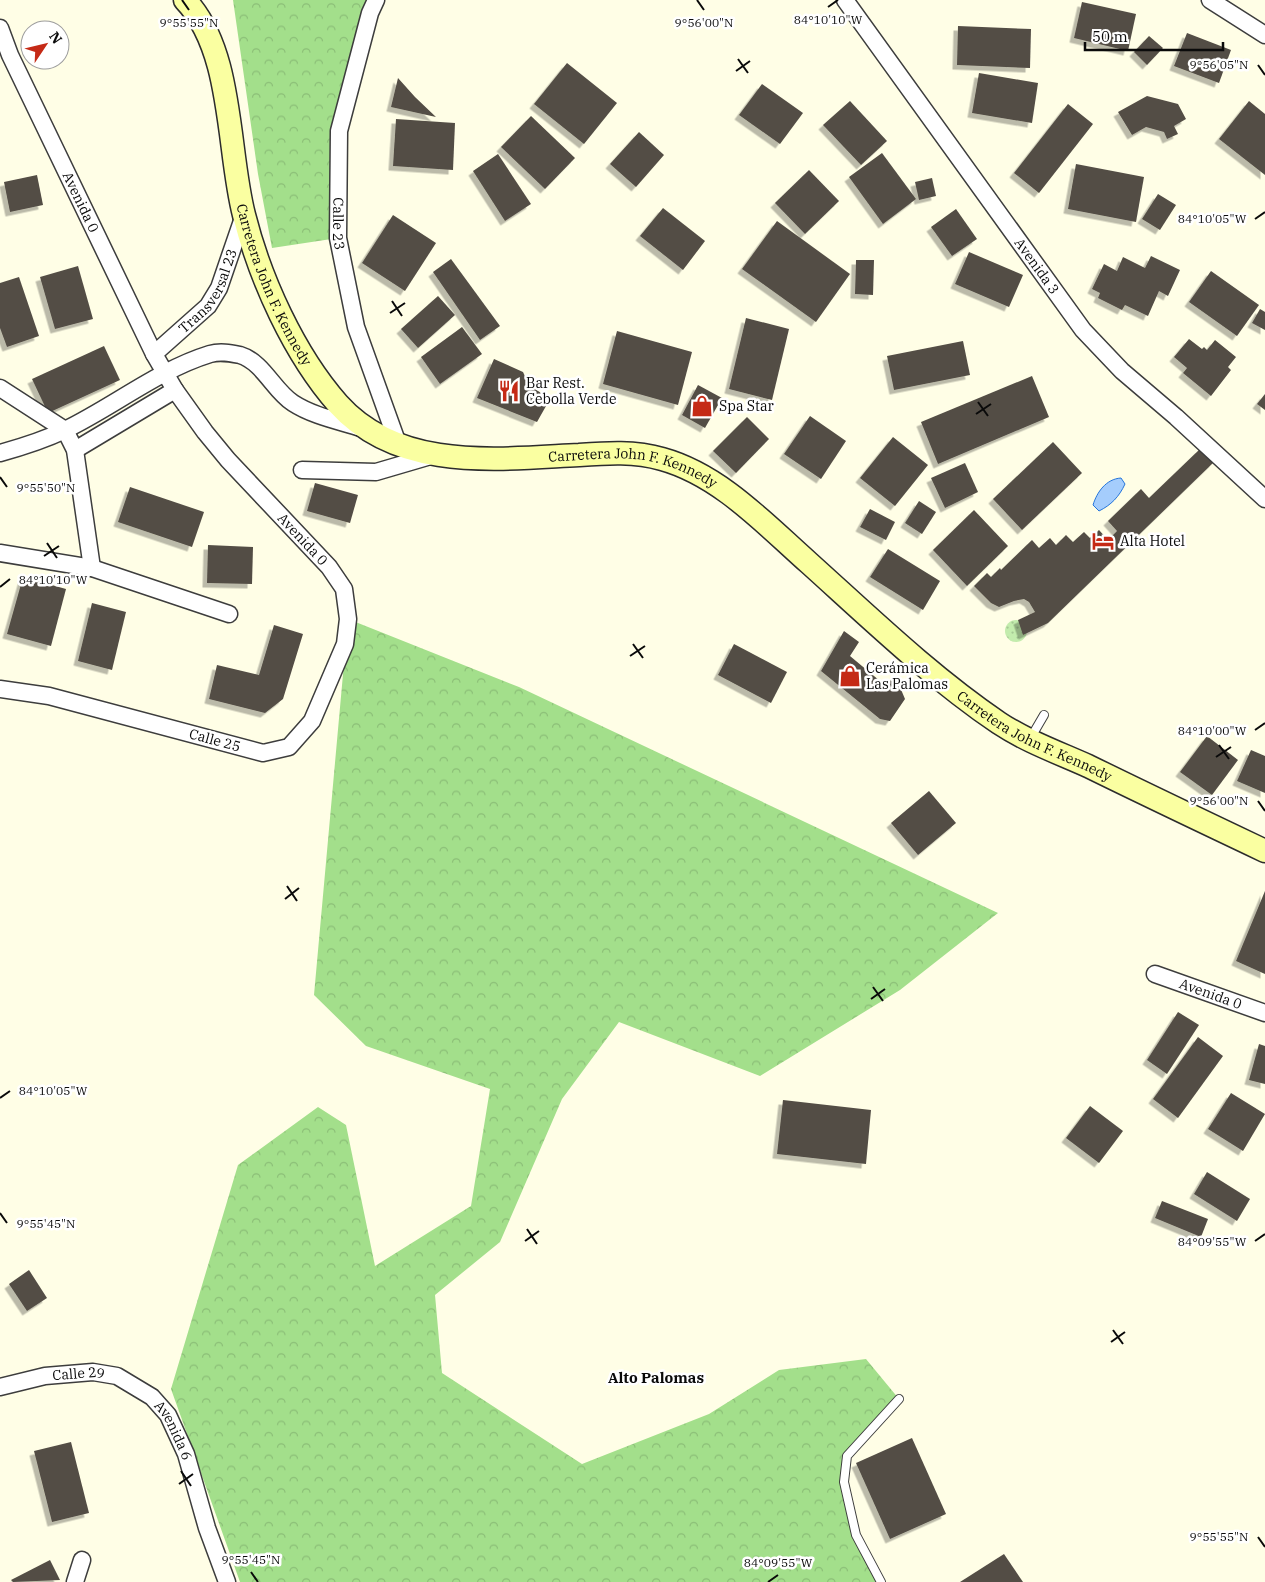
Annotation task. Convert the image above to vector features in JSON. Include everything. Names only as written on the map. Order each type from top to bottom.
[{"type":"main road","name":"Carretera John F. Kennedy","points":[[185,0],[208,34],[219,64],[244,215],[271,292],[304,356],[339,405],[364,428],[398,444],[434,455],[487,460],[620,453],[662,459],[706,478],[754,513],[949,686],[1002,725],[1265,851]]},
{"type":"street","name":"Calle 23","points":[[376,0],[370,13],[339,131],[338,238],[356,327],[398,444]]},
{"type":"street","name":"Avenida 3","points":[[845,0],[1083,330],[1122,371],[1176,417],[1265,499]]},
{"type":"street","points":[[1210,0],[1265,35]]},
{"type":"street","name":"Avenida 0","points":[[0,28],[10,56],[154,354],[175,390],[228,460],[329,567],[344,589],[348,619]]},
{"type":"street","name":"Transversal 23","points":[[154,354],[208,306],[219,288],[244,215]]},
{"type":"street","points":[[0,453],[21,448],[65,430],[166,374],[210,354],[227,352],[243,356],[264,374],[292,403],[364,428]]},
{"type":"street","points":[[0,388],[65,430],[75,450],[92,568]]},
{"type":"street","points":[[75,450],[175,390]]},
{"type":"street","points":[[302,470],[376,472],[434,455]]},
{"type":"street","points":[[0,554],[92,568],[229,614]]},
{"type":"street","name":"Calle 25","points":[[0,689],[49,696],[264,753],[289,747],[312,721],[345,644],[348,619]]},
{"type":"street","name":"Avenida 0","points":[[1155,974],[1265,1013]]},
{"type":"street","name":"Calle 29","points":[[0,1387],[45,1376],[94,1372],[117,1376],[152,1397]]},
{"type":"street","name":"Avenida 6","points":[[152,1397],[168,1415],[186,1454],[207,1528],[226,1582]]},
{"type":"street","points":[[74,1582],[82,1560]]},
{"type":"lane","points":[[1030,739],[1044,715]]},
{"type":"lane","points":[[881,1582],[856,1535],[844,1482],[847,1456],[899,1400]]},
{"type":"green space","points":[[233,0],[376,0],[339,131],[338,238],[272,248],[258,174]]},
{"type":"green space","points":[[348,619],[519,687],[998,913],[900,990],[760,1076],[619,1022],[562,1099],[500,1242],[435,1295],[442,1373],[582,1464],[709,1414],[779,1370],[866,1359],[899,1399],[847,1456],[844,1482],[856,1535],[881,1582],[240,1582],[171,1389],[238,1165],[318,1107],[346,1125],[375,1266],[471,1206],[490,1089],[366,1046],[314,995]]},
{"type":"green space","points":[[1016,620],[1026,627],[1027,631],[1020,641],[1016,642],[1006,635],[1005,631],[1012,621]]},
{"type":"water","points":[[1121,478],[1125,484],[1120,493],[1111,503],[1099,511],[1093,505],[1097,495],[1111,481]]},
{"type":"building","points":[[1082,2],[1136,14],[1128,51],[1074,38]]},
{"type":"building","points":[[958,26],[1031,29],[1030,68],[957,65]]},
{"type":"building","points":[[1187,33],[1231,50],[1219,83],[1174,66]]},
{"type":"building","points":[[1149,36],[1163,48],[1147,65],[1134,52]]},
{"type":"building","points":[[567,63],[617,103],[584,144],[534,104]]},
{"type":"building","points":[[979,73],[1038,83],[1032,123],[972,113]]},
{"type":"building","points":[[398,78],[415,97],[436,117],[391,107]]},
{"type":"building","points":[[762,84],[803,113],[780,144],[739,115]]},
{"type":"building","points":[[1147,96],[1178,104],[1186,119],[1174,126],[1178,134],[1167,139],[1164,132],[1146,127],[1132,135],[1118,112]]},
{"type":"building","points":[[850,101],[887,141],[861,165],[823,125]]},
{"type":"building","points":[[1249,101],[1265,114],[1265,175],[1219,139]]},
{"type":"building","points":[[1068,104],[1093,124],[1039,193],[1014,173]]},
{"type":"building","points":[[531,116],[575,158],[545,189],[501,147]]},
{"type":"building","points":[[396,119],[455,123],[453,170],[393,166]]},
{"type":"building","points":[[639,132],[664,155],[636,187],[610,164]]},
{"type":"building","points":[[882,153],[916,199],[883,224],[849,177]]},
{"type":"building","points":[[498,154],[531,204],[505,221],[473,171]]},
{"type":"building","points":[[1076,164],[1144,177],[1136,222],[1068,209]]},
{"type":"building","points":[[809,170],[839,201],[805,234],[775,203]]},
{"type":"building","points":[[37,175],[43,205],[10,212],[4,182]]},
{"type":"building","points":[[932,178],[936,196],[919,200],[915,182]]},
{"type":"building","points":[[1158,194],[1176,205],[1160,230],[1142,219]]},
{"type":"building","points":[[663,208],[705,241],[683,270],[640,236]]},
{"type":"building","points":[[956,209],[977,239],[952,256],[931,227]]},
{"type":"building","points":[[393,215],[436,243],[405,291],[362,263]]},
{"type":"building","points":[[777,221],[850,274],[816,322],[742,269]]},
{"type":"building","points":[[969,252],[1023,275],[1009,307],[955,284]]},
{"type":"building","points":[[1151,256],[1180,270],[1168,296],[1159,291],[1148,316],[1125,305],[1122,310],[1098,298],[1100,293],[1092,289],[1104,264],[1117,271],[1123,257],[1145,268]]},
{"type":"building","points":[[451,259],[500,326],[480,340],[433,272]]},
{"type":"building","points":[[856,260],[874,260],[873,295],[855,294]]},
{"type":"building","points":[[78,266],[93,319],[55,329],[40,277]]},
{"type":"building","points":[[1211,271],[1259,305],[1237,336],[1189,302]]},
{"type":"building","points":[[19,277],[39,336],[7,347],[0,328],[0,283]]},
{"type":"building","points":[[438,296],[455,315],[418,348],[401,329]]},
{"type":"building","points":[[1260,309],[1265,312],[1265,330],[1252,323]]},
{"type":"building","points":[[746,318],[789,329],[772,400],[729,389]]},
{"type":"building","points":[[462,327],[482,354],[440,384],[421,357]]},
{"type":"building","points":[[617,331],[692,352],[678,405],[603,384]]},
{"type":"building","points":[[1189,339],[1202,349],[1204,347],[1207,350],[1215,340],[1236,357],[1228,367],[1231,370],[1211,396],[1183,373],[1187,368],[1174,357]]},
{"type":"building","points":[[963,341],[970,375],[894,390],[887,356]]},
{"type":"building","points":[[104,346],[120,380],[48,413],[32,379]]},
{"type":"building","name":"Bar Rest. Cebolla Verde","points":[[494,359],[523,372],[529,385],[550,399],[537,422],[477,398]]},
{"type":"building","points":[[1032,376],[1049,417],[938,464],[921,422]]},
{"type":"building","name":"Spa Star","points":[[698,385],[722,398],[705,428],[682,415]]},
{"type":"building","points":[[1265,394],[1265,410],[1257,404]]},
{"type":"building","points":[[810,416],[846,441],[821,479],[784,454]]},
{"type":"building","points":[[747,417],[769,439],[736,473],[713,451]]},
{"type":"building","points":[[893,437],[928,465],[895,506],[860,478]]},
{"type":"building","points":[[1053,442],[1082,473],[1022,530],[993,499]]},
{"type":"building","name":"Alta Hotel","points":[[1200,449],[1214,462],[1048,623],[1023,635],[1018,620],[1035,612],[1029,602],[1024,599],[999,607],[991,603],[974,586],[987,573],[991,577],[1000,568],[1001,570],[1032,540],[1039,548],[1050,538],[1056,545],[1066,535],[1073,542],[1084,532],[1090,538],[1099,530],[1108,540],[1117,531],[1108,521],[1141,489],[1149,498]]},
{"type":"building","points":[[965,463],[978,492],[945,508],[931,478]]},
{"type":"building","points":[[315,483],[358,495],[350,523],[307,511]]},
{"type":"building","points":[[130,487],[204,512],[192,547],[118,522]]},
{"type":"building","points":[[919,501],[936,512],[922,534],[905,523]]},
{"type":"building","points":[[870,509],[895,522],[886,540],[860,527]]},
{"type":"building","points":[[974,510],[1008,546],[967,586],[933,550]]},
{"type":"building","points":[[208,545],[253,547],[252,584],[207,583]]},
{"type":"building","points":[[888,549],[940,581],[923,610],[870,577]]},
{"type":"building","points":[[23,577],[66,589],[51,646],[7,634]]},
{"type":"building","points":[[92,603],[126,612],[112,670],[78,661]]},
{"type":"building","points":[[274,625],[303,634],[283,699],[265,713],[209,699],[217,665],[259,675]]},
{"type":"building","name":"Cerámica Las Palomas","points":[[844,631],[859,642],[850,656],[880,681],[897,680],[905,699],[890,721],[880,719],[821,671]]},
{"type":"building","points":[[734,644],[787,672],[771,703],[718,675]]},
{"type":"building","points":[[1207,736],[1238,760],[1212,795],[1180,772]]},
{"type":"building","points":[[1251,750],[1265,756],[1265,793],[1237,781]]},
{"type":"building","points":[[929,791],[956,823],[918,855],[891,823]]},
{"type":"building","points":[[1265,891],[1265,974],[1236,961]]},
{"type":"building","points":[[1178,1012],[1199,1025],[1167,1074],[1147,1060]]},
{"type":"building","points":[[1198,1037],[1223,1056],[1178,1118],[1153,1099]]},
{"type":"building","points":[[1259,1044],[1265,1046],[1265,1084],[1249,1080]]},
{"type":"building","points":[[1231,1093],[1265,1114],[1243,1151],[1208,1129]]},
{"type":"building","points":[[783,1100],[871,1110],[866,1164],[777,1154]]},
{"type":"building","points":[[1090,1106],[1123,1131],[1099,1163],[1066,1138]]},
{"type":"building","points":[[1207,1172],[1250,1199],[1237,1221],[1194,1194]]},
{"type":"building","points":[[1162,1201],[1208,1219],[1201,1237],[1155,1218]]},
{"type":"building","points":[[29,1270],[47,1298],[27,1311],[9,1284]]},
{"type":"building","points":[[912,1438],[946,1514],[890,1539],[856,1463]]},
{"type":"building","points":[[71,1442],[89,1513],[52,1522],[34,1451]]},
{"type":"building","points":[[1004,1554],[1023,1582],[960,1582]]},
{"type":"building","points":[[50,1560],[60,1580],[13,1582],[11,1580]]},
{"type":"place","name":"Bar Rest. Cebolla Verde","points":[[509,391]]},
{"type":"place","name":"Spa Star","points":[[702,406]]},
{"type":"place","name":"Alta Hotel","points":[[1103,541]]},
{"type":"place","name":"Cerámica Las Palomas","points":[[850,676]]},
{"type":"district","name":"Alto Palomas","points":[[656,1377]]}]
